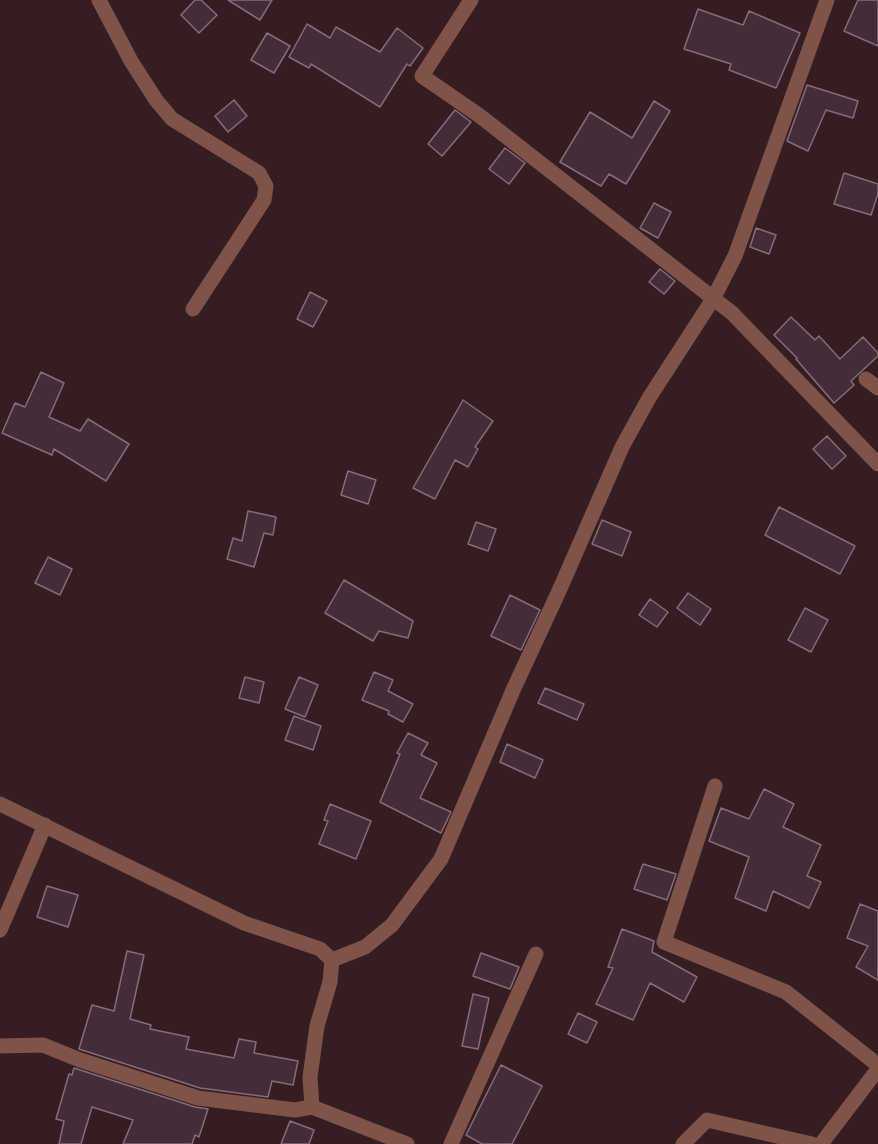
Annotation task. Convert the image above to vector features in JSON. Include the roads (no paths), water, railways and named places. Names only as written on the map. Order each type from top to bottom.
[{"type":"street","points":[[99,0],[131,61],[156,100],[172,119],[259,173],[266,186],[264,200],[194,309]]},
{"type":"street","points":[[471,0],[422,76],[480,116],[732,313],[877,462]]},
{"type":"street","points":[[332,960],[365,947],[392,925],[441,859],[514,688],[622,447],[649,398],[713,299],[735,256],[827,0]]},
{"type":"street","points":[[715,786],[664,942],[786,992],[878,1067],[821,1144]]},
{"type":"street","points":[[0,804],[244,923],[320,949],[332,960]]},
{"type":"street","points":[[0,930],[45,825]]},
{"type":"street","points":[[451,1144],[536,954]]},
{"type":"street","points":[[312,1107],[310,1077],[317,1026],[330,982],[332,960]]},
{"type":"street","points":[[0,1046],[43,1045],[80,1060],[198,1098],[295,1110],[312,1107],[407,1144]]},
{"type":"street","points":[[683,1144],[707,1120],[812,1144]]}]
